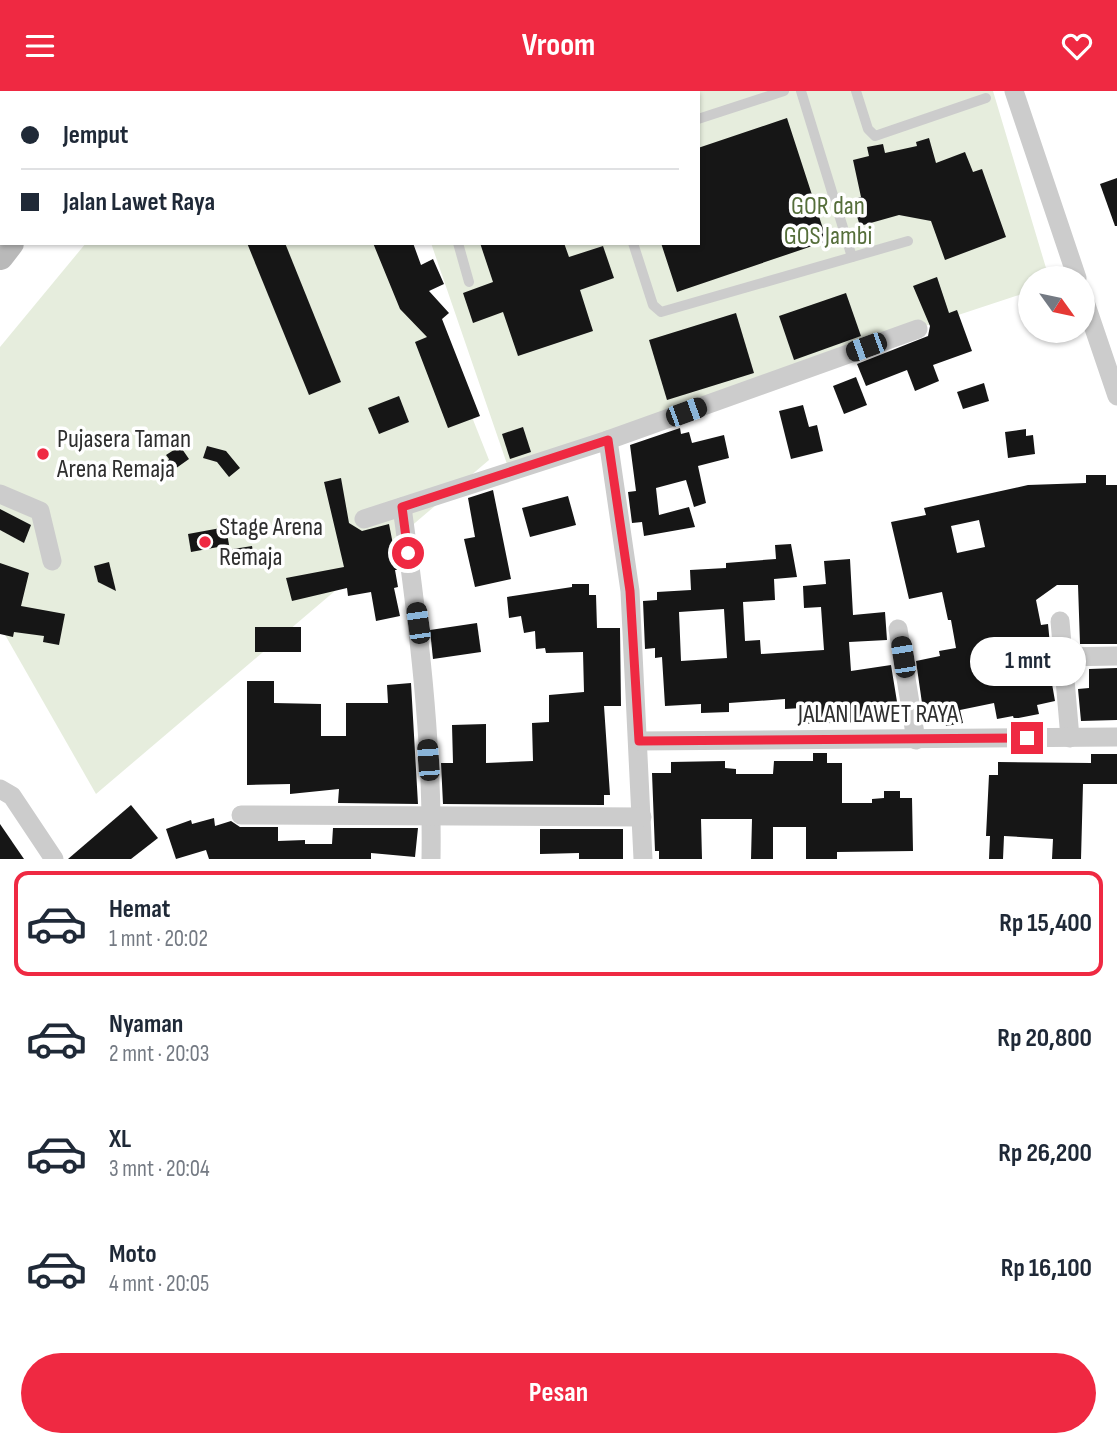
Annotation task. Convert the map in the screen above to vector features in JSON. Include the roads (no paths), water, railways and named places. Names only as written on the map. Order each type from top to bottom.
[{"type":"street","points":[[1014,91],[1073,266]]},
{"type":"street","points":[[364,519],[608,440],[918,329]]},
{"type":"street","points":[[1096,334],[1117,396]]},
{"type":"street","points":[[608,440],[630,591],[643,859]]},
{"type":"street","points":[[0,493],[40,511],[52,561]]},
{"type":"street","points":[[402,507],[418,623],[432,814],[431,859]]},
{"type":"street","points":[[1060,621],[1070,738]]},
{"type":"street","points":[[898,629],[916,740]]},
{"type":"street","points":[[1063,657],[1117,656]]},
{"type":"street","name":"JALAN LAWET RAYA","points":[[639,741],[1117,737]]},
{"type":"street","points":[[0,789],[12,796],[54,859]]},
{"type":"street","points":[[241,815],[642,817]]},
{"type":"lane","points":[[700,118],[784,91]]},
{"type":"lane","points":[[802,91],[852,257]]},
{"type":"lane","points":[[856,91],[868,129],[875,136],[986,98]]},
{"type":"lane","points":[[634,245],[653,305],[661,312],[908,241]]},
{"type":"lane","points":[[459,245],[469,282]]},
{"type":"place","name":"Pujasera Taman Arena Remaja","points":[[43,454]]},
{"type":"place","name":"Stage Arena Remaja","points":[[205,542]]},
{"type":"park label","name":"GOR dan GOS Jambi","points":[[828,220]]}]
